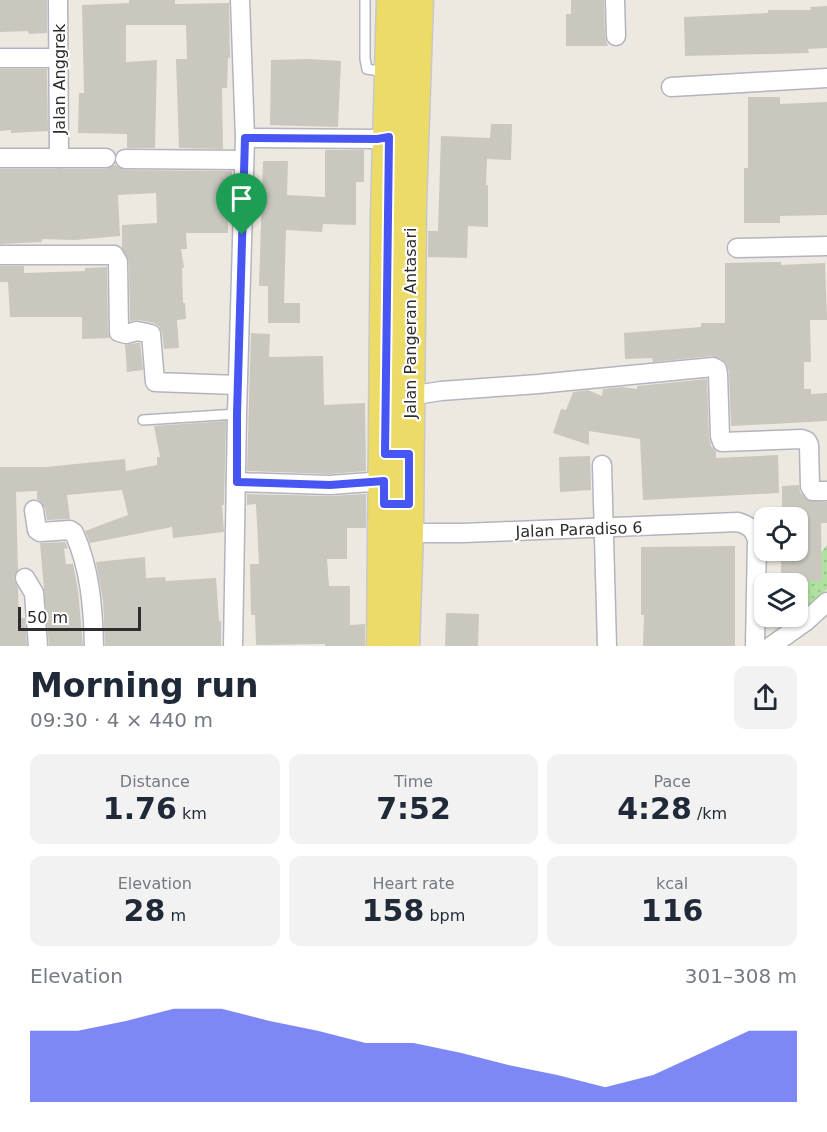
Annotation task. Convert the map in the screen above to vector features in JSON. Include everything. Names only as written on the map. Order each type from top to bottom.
[{"type":"main road","name":"Jalan Pangeran Antasari","points":[[382,646],[394,479],[389,137],[392,0]]},
{"type":"main road","name":"Jalan Pangeran Antasari","points":[[404,646],[408,533],[394,479],[409,396],[411,203],[418,0]]},
{"type":"street","name":"Jalan Anggrek","points":[[58,0],[58,158]]},
{"type":"street","points":[[233,646],[237,385],[245,138],[240,0]]},
{"type":"street","points":[[615,0],[616,36]]},
{"type":"street","points":[[0,58],[59,58]]},
{"type":"street","points":[[671,87],[827,78]]},
{"type":"street","points":[[245,138],[377,139],[389,137]]},
{"type":"street","points":[[0,158],[106,159]]},
{"type":"street","points":[[126,159],[244,160]]},
{"type":"street","points":[[737,248],[827,246]]},
{"type":"street","points":[[0,255],[114,255],[118,262],[119,332],[126,334],[137,331],[151,334],[155,382],[237,385]]},
{"type":"street","points":[[409,396],[441,391],[713,367],[717,369],[718,374],[722,442],[802,439],[807,441],[810,486],[813,491],[827,491]]},
{"type":"street","points":[[602,465],[607,646]]},
{"type":"street","points":[[237,482],[330,485],[394,479]]},
{"type":"street","points":[[34,510],[37,530],[40,532],[74,532],[86,567],[93,618],[94,646]]},
{"type":"street","name":"Jalan Paradiso 6","points":[[408,533],[738,522],[749,526],[757,540],[755,646]]},
{"type":"street","points":[[25,578],[34,593],[38,646]]},
{"type":"street","points":[[771,646],[810,618],[827,602]]},
{"type":"lane","points":[[365,0],[367,69],[390,72]]},
{"type":"lane","points":[[143,420],[237,414]]},
{"type":"green space","points":[[827,545],[827,589],[808,611],[808,573],[805,573]]},
{"type":"building","points":[[0,0],[47,0],[47,33],[0,32]]},
{"type":"building","points":[[129,0],[175,0],[175,4],[229,3],[230,58],[228,58],[227,88],[222,88],[223,149],[179,148],[176,59],[187,59],[186,25],[126,25],[126,62],[157,60],[155,148],[127,148],[127,134],[78,133],[79,93],[84,93],[82,5],[129,3]]},
{"type":"building","points":[[571,0],[604,0],[605,36],[608,46],[566,46],[566,14],[571,14]]},
{"type":"building","points":[[827,6],[827,48],[808,49],[809,53],[685,56],[684,17],[768,13],[768,10],[811,10],[810,7]]},
{"type":"building","points":[[271,60],[341,61],[338,127],[270,125]]},
{"type":"building","points":[[0,69],[47,69],[48,131],[11,133],[11,130],[0,131]]},
{"type":"building","points":[[748,97],[780,97],[780,104],[827,102],[827,215],[780,216],[780,223],[744,223],[744,168],[748,168]]},
{"type":"building","points":[[491,124],[512,124],[511,160],[487,159],[488,227],[468,226],[467,258],[428,257],[428,231],[438,231],[441,136],[490,138]]},
{"type":"building","points":[[325,150],[364,150],[364,182],[356,182],[356,225],[323,224],[322,232],[286,230],[284,303],[300,303],[300,323],[268,323],[268,286],[259,286],[263,161],[288,161],[287,195],[325,197]]},
{"type":"building","points":[[115,165],[125,170],[232,171],[232,199],[228,200],[228,233],[186,233],[187,249],[181,249],[184,268],[182,268],[183,303],[185,303],[186,319],[177,320],[179,348],[164,349],[162,332],[154,323],[130,321],[129,262],[122,248],[122,225],[157,223],[156,193],[118,195],[120,236],[75,240],[42,239],[42,242],[0,244],[0,169],[106,169]]},
{"type":"building","points":[[781,262],[781,265],[825,263],[827,320],[810,320],[811,362],[804,362],[804,389],[811,389],[811,394],[827,393],[827,421],[731,426],[729,372],[722,359],[712,356],[653,362],[652,358],[625,359],[624,333],[701,327],[701,323],[725,323],[725,263]]},
{"type":"building","points":[[0,266],[24,266],[24,273],[85,271],[85,268],[107,267],[110,338],[82,339],[82,317],[10,317],[8,282],[0,282]]},
{"type":"building","points":[[251,333],[270,334],[269,357],[323,356],[324,405],[365,403],[366,471],[330,474],[247,471]]},
{"type":"building","points":[[140,343],[143,370],[127,372],[125,345]]},
{"type":"building","points":[[707,379],[709,436],[711,446],[716,451],[716,458],[778,455],[779,493],[643,500],[640,439],[589,431],[589,445],[553,433],[561,409],[566,410],[573,392],[588,390],[602,396],[603,389],[622,387],[637,389],[637,386]]},
{"type":"building","points":[[226,421],[224,505],[222,505],[224,532],[173,538],[172,527],[90,543],[85,531],[128,515],[122,490],[67,495],[70,519],[47,520],[45,508],[37,499],[37,491],[16,492],[18,570],[14,579],[18,588],[19,618],[25,618],[27,646],[0,646],[0,467],[46,467],[125,459],[126,471],[157,465],[157,457],[160,457],[154,426]]},
{"type":"building","points":[[590,456],[591,490],[560,492],[559,457]]},
{"type":"building","points":[[799,485],[800,492],[807,500],[827,502],[827,523],[821,523],[822,581],[808,581],[808,573],[781,573],[781,561],[808,561],[808,507],[782,507],[782,486]]},
{"type":"building","points":[[247,494],[330,496],[366,494],[366,528],[347,528],[347,559],[327,559],[329,586],[350,586],[350,625],[365,624],[365,646],[256,645],[255,615],[251,615],[250,564],[259,564],[256,504],[247,505]]},
{"type":"building","points":[[65,542],[68,548],[64,549],[66,564],[73,564],[78,590],[83,646],[49,646],[40,543]]},
{"type":"building","points":[[735,546],[735,646],[643,646],[641,547]]},
{"type":"building","points":[[145,557],[146,578],[165,577],[166,581],[216,578],[219,621],[221,621],[221,646],[105,646],[103,601],[96,562]]},
{"type":"building","points":[[446,613],[479,614],[478,646],[445,646]]},
{"type":"route","points":[[389,137],[386,216],[385,454],[409,454],[409,504],[384,504],[384,481],[330,485],[237,482],[242,235],[245,138],[377,139],[389,137]]}]
